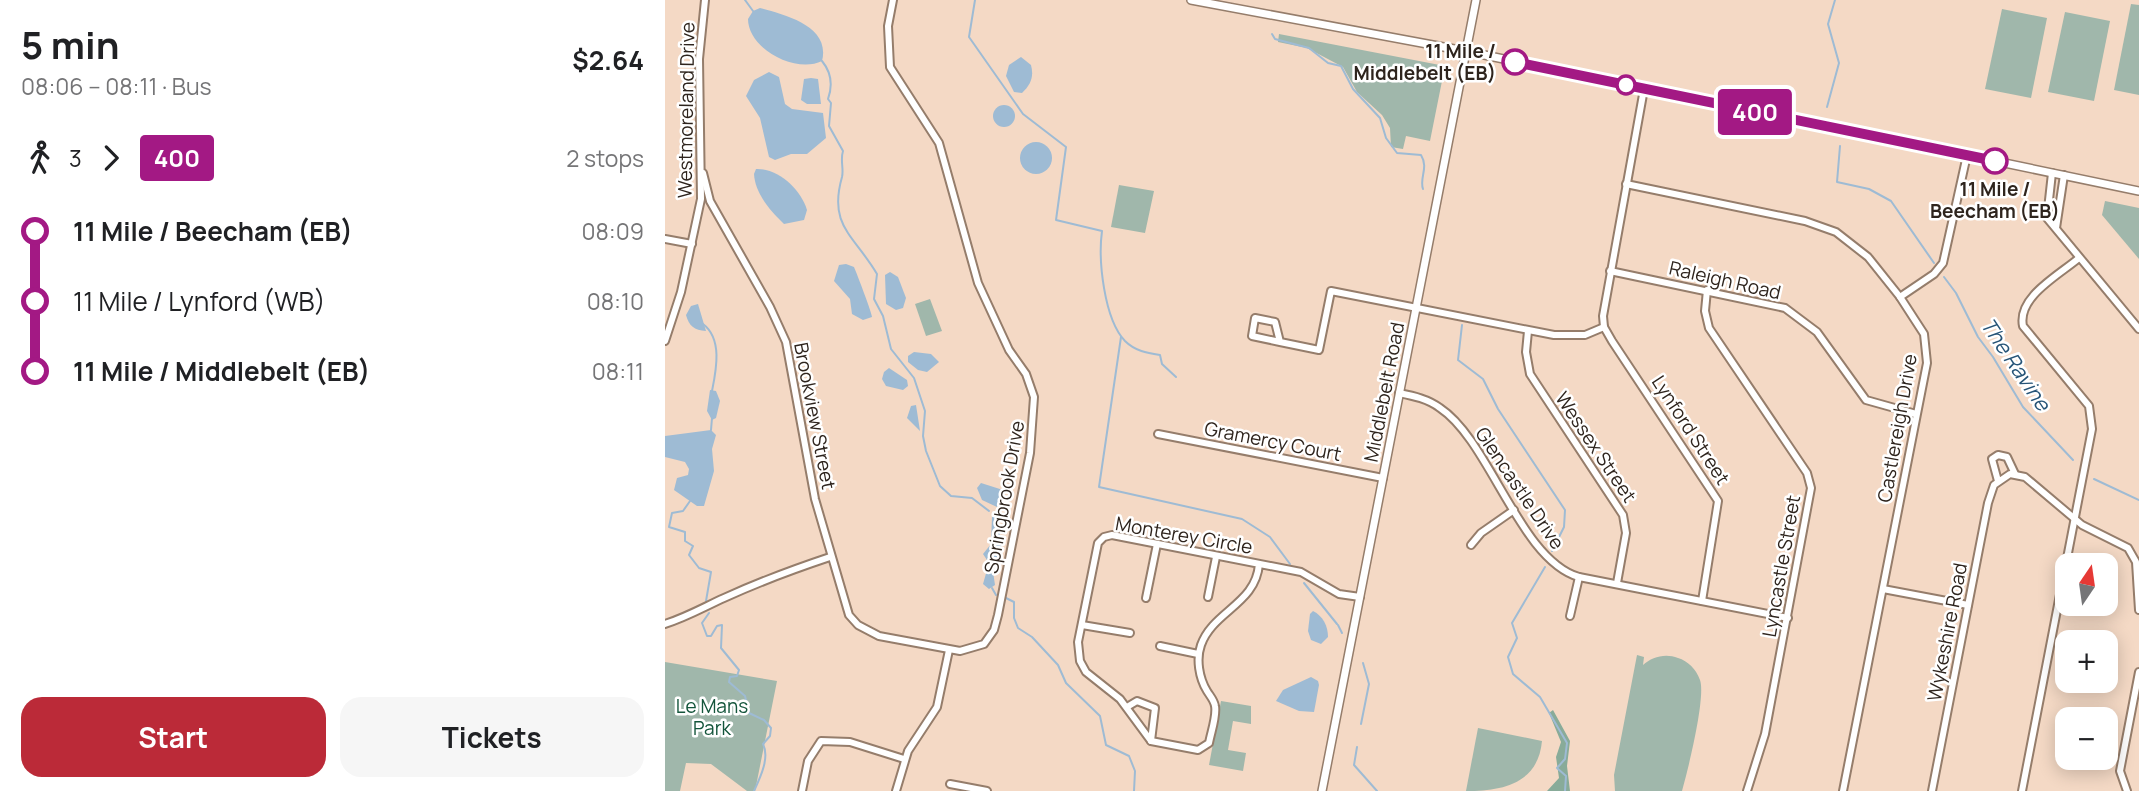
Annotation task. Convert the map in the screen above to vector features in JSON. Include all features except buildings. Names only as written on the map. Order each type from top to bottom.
[{"type":"street","name":"Westmoreland Drive","points":[[665,341],[681,292],[692,244],[703,173],[699,59],[705,0]]},
{"type":"street","name":"Springbrook Drive","points":[[831,557],[849,615],[858,625],[891,640],[949,650],[977,648],[994,630],[1030,453],[1035,404],[1026,374],[1009,350],[978,283],[939,143],[890,68],[888,26],[894,0]]},
{"type":"street","points":[[1191,0],[1465,51],[2139,191]]},
{"type":"street","name":"Middlebelt Road","points":[[1322,791],[1476,0]]},
{"type":"street","points":[[1280,342],[1275,322],[1255,318],[1252,336],[1280,342],[1319,350],[1331,291],[1528,331],[1569,336],[1604,327],[1603,304],[1644,89]]},
{"type":"street","points":[[1900,297],[1934,274],[1943,263],[1967,155]]},
{"type":"street","name":"Brookview Street","points":[[703,173],[710,201],[770,307],[786,342],[806,459],[831,557]]},
{"type":"street","points":[[2052,173],[2047,218],[2139,329]]},
{"type":"street","points":[[2056,228],[2064,175]]},
{"type":"street","name":"Castlereigh Drive","points":[[1626,184],[1821,226],[1855,245],[1900,297],[1924,334],[1927,363],[1843,791]]},
{"type":"street","points":[[665,239],[692,244]]},
{"type":"street","points":[[2022,791],[2092,429],[2092,416],[2084,399],[2023,326],[2022,313],[2029,300],[2079,258]]},
{"type":"street","name":"Raleigh Road","points":[[1610,271],[1773,304],[1798,316],[1817,332],[1865,400],[1916,414]]},
{"type":"street","name":"Lyncastle Street","points":[[1707,290],[1705,311],[1709,328],[1810,481],[1811,500],[1765,734],[1747,791]]},
{"type":"street","name":"Lynford Street","points":[[1604,327],[1718,501],[1702,601]]},
{"type":"street","name":"Wessex Street","points":[[1528,331],[1526,352],[1530,374],[1623,515],[1626,533],[1617,583]]},
{"type":"street","name":"Glencastle Drive","points":[[1399,393],[1422,398],[1454,419],[1553,564],[1579,577],[1788,618]]},
{"type":"street","name":"Gramercy Court","points":[[1158,435],[1383,478]]},
{"type":"street","name":"Wykeshire Road","points":[[1932,791],[1989,503],[1998,481],[1991,466],[1992,459],[1998,455],[2007,457],[2015,474],[2025,477],[2074,520],[2124,544],[2133,555],[2139,610]]},
{"type":"street","points":[[1998,481],[2015,474]]},
{"type":"street","points":[[1471,545],[1481,533],[1514,510]]},
{"type":"street","name":"Monterey Circle","points":[[1151,741],[1127,707],[1086,672],[1078,651],[1098,543],[1104,537],[1112,535],[1301,572],[1339,594],[1360,597]]},
{"type":"street","points":[[1146,598],[1157,544]]},
{"type":"street","points":[[665,624],[690,616],[780,574],[831,557]]},
{"type":"street","points":[[1208,597],[1216,557]]},
{"type":"street","name":"Monterey Circle","points":[[1198,654],[1211,627],[1247,595],[1258,575],[1259,564]]},
{"type":"street","points":[[1570,616],[1579,577]]},
{"type":"street","points":[[1883,589],[1968,605]]},
{"type":"street","points":[[1082,625],[1130,634]]},
{"type":"street","points":[[1127,707],[1137,701],[1155,708],[1151,741],[1198,750],[1209,743],[1216,707],[1203,682],[1198,654],[1160,646]]},
{"type":"street","points":[[896,791],[904,759],[937,706],[949,650]]},
{"type":"street","points":[[2122,789],[2120,771],[2139,672]]},
{"type":"street","points":[[802,791],[808,761],[821,741],[850,742],[904,759]]},
{"type":"street","points":[[950,784],[987,791]]},
{"type":"green space","points":[[2131,4],[2139,5],[2139,95],[2114,90]]},
{"type":"green space","points":[[2002,9],[2047,18],[2031,98],[1985,89]]},
{"type":"green space","points":[[2065,12],[2110,21],[2094,101],[2048,92]]},
{"type":"green space","points":[[1279,34],[1445,66],[1430,141],[1406,136],[1403,149],[1391,147],[1390,128],[1382,115],[1357,92],[1343,67],[1307,48],[1278,42]]},
{"type":"green space","points":[[1119,185],[1154,191],[1145,233],[1111,227]]},
{"type":"green space","points":[[2105,201],[2139,208],[2139,259],[2102,215]]},
{"type":"green space","points":[[930,299],[942,331],[926,336],[915,304]]},
{"type":"green space","points":[[1637,655],[1644,657],[1643,665],[1664,656],[1682,659],[1694,669],[1700,680],[1699,717],[1682,791],[1615,791],[1614,775]]},
{"type":"green space","name":"Le Mans Park","points":[[665,662],[777,681],[755,791],[747,791],[711,764],[686,763],[680,791],[665,791]]},
{"type":"green space","points":[[1221,701],[1251,706],[1251,724],[1233,721],[1228,750],[1246,753],[1243,771],[1209,765]]},
{"type":"green space","points":[[1553,710],[1570,741],[1567,766],[1570,791],[1547,791],[1559,778],[1556,757],[1561,742],[1549,713]]},
{"type":"green space","points":[[1478,728],[1542,741],[1539,755],[1526,776],[1505,787],[1466,791]]},
{"type":"water","points":[[760,8],[793,19],[813,31],[820,39],[823,49],[822,61],[799,64],[775,56],[765,49],[750,30],[748,19],[753,11]]},
{"type":"water","points":[[1021,57],[1031,65],[1032,73],[1030,83],[1022,93],[1014,92],[1006,76],[1009,65]]},
{"type":"water","points":[[769,72],[779,77],[785,104],[792,109],[823,113],[826,138],[807,154],[791,154],[775,160],[769,157],[760,118],[746,96],[754,80]]},
{"type":"water","points":[[804,79],[818,79],[821,104],[807,104],[801,100]]},
{"type":"water","points":[[1004,105],[1012,108],[1015,116],[1012,124],[1004,127],[996,124],[993,116],[996,108]]},
{"type":"water","points":[[1036,142],[1047,147],[1052,158],[1047,169],[1036,174],[1025,169],[1020,158],[1025,147]]},
{"type":"water","points":[[756,169],[781,176],[794,188],[807,210],[804,220],[784,224],[779,219],[757,188],[754,174]]},
{"type":"water","points":[[839,265],[854,267],[872,317],[863,320],[852,314],[850,299],[834,281]]},
{"type":"water","points":[[890,272],[898,277],[906,298],[903,308],[896,310],[886,304],[885,275]]},
{"type":"water","points":[[698,304],[706,331],[693,327],[686,315],[691,306]]},
{"type":"water","points":[[914,352],[931,354],[939,362],[927,372],[918,370],[908,362],[908,356]]},
{"type":"water","points":[[889,368],[907,380],[908,386],[903,390],[886,386],[882,379]]},
{"type":"water","points":[[710,390],[716,391],[720,401],[716,418],[712,420],[707,411]]},
{"type":"water","points":[[916,405],[920,431],[907,418],[911,406]]},
{"type":"water","points":[[711,430],[716,435],[712,449],[714,471],[704,506],[697,506],[674,490],[677,478],[688,475],[689,469],[685,462],[665,457],[665,436]]},
{"type":"water","points":[[981,483],[1003,490],[997,507],[982,500],[977,488]]},
{"type":"water","points":[[992,516],[996,517],[1001,552],[999,563],[992,565],[995,585],[989,589],[983,584],[989,563],[983,554],[991,544]]},
{"type":"water","points":[[1313,611],[1322,619],[1327,629],[1328,637],[1321,644],[1311,640],[1308,631],[1310,614]]},
{"type":"water","points":[[1311,677],[1318,681],[1319,685],[1314,712],[1299,711],[1276,701],[1283,690]]},
{"type":"waterway","points":[[745,0],[753,11]]},
{"type":"waterway","points":[[975,0],[969,37],[1023,114],[1066,147],[1056,220],[1102,231],[1104,289],[1118,331],[1133,347],[1160,355],[1162,364],[1176,377]]},
{"type":"waterway","name":"The Ravine","points":[[1827,107],[1839,63],[1828,24],[1835,0]]},
{"type":"waterway","points":[[1272,34],[1275,39],[1309,48],[1328,63],[1341,66],[1353,89],[1380,118],[1386,138],[1397,153],[1421,155],[1424,164],[1423,189]]},
{"type":"waterway","points":[[822,61],[830,79],[829,126],[843,151],[838,207],[841,219],[877,274],[874,299],[883,316],[891,349],[914,378],[925,411],[923,436],[926,451],[940,486],[951,496],[972,498],[989,511]]},
{"type":"waterway","name":"The Ravine","points":[[1840,146],[1837,182],[1869,189],[1891,201],[1934,263]]},
{"type":"waterway","name":"The Ravine","points":[[1944,277],[1956,293],[1978,337],[2023,407],[2073,460]]},
{"type":"waterway","points":[[703,324],[709,330],[716,347],[712,391]]},
{"type":"waterway","points":[[1462,325],[1458,360],[1483,379],[1498,409],[1565,510],[1564,527],[1552,551]]},
{"type":"waterway","points":[[1121,337],[1099,487],[1242,519],[1270,537],[1290,564]]},
{"type":"waterway","points":[[711,430],[712,418]]},
{"type":"waterway","name":"The Ravine","points":[[2094,479],[2139,500]]},
{"type":"waterway","points":[[690,501],[683,511],[672,513],[669,527],[685,532],[685,541],[693,546],[689,555],[699,568],[711,572],[706,601]]},
{"type":"waterway","points":[[1545,567],[1512,623],[1517,638],[1508,657],[1513,674],[1540,697],[1567,743],[1565,759],[1557,768],[1566,776],[1565,791]]},
{"type":"waterway","points":[[1304,583],[1337,624]]},
{"type":"waterway","points":[[992,588],[996,595]]},
{"type":"waterway","points":[[1006,598],[1014,602],[1014,618],[1018,628],[1032,637],[1058,665],[1066,683],[1100,716],[1106,745],[1129,756],[1135,771],[1134,791]]},
{"type":"waterway","points":[[709,613],[702,623],[707,636],[711,636],[717,626],[722,625],[721,648],[739,670],[737,676],[730,677],[729,682],[745,696],[749,713],[764,720],[771,728],[770,736],[763,744],[765,762],[754,791]]},
{"type":"waterway","points":[[1338,625],[1342,633]]},
{"type":"waterway","points":[[1361,724],[1369,684],[1363,663]]},
{"type":"waterway","points":[[1357,747],[1354,765],[1377,791]]},
{"type":"bus line","name":"400","points":[[1515,62],[1995,161]]},
{"type":"place","name":"11 Mile / Middlebelt (EB)","points":[[1515,62]]},
{"type":"place","name":"11 Mile / Beecham (EB)","points":[[1995,161]]}]
